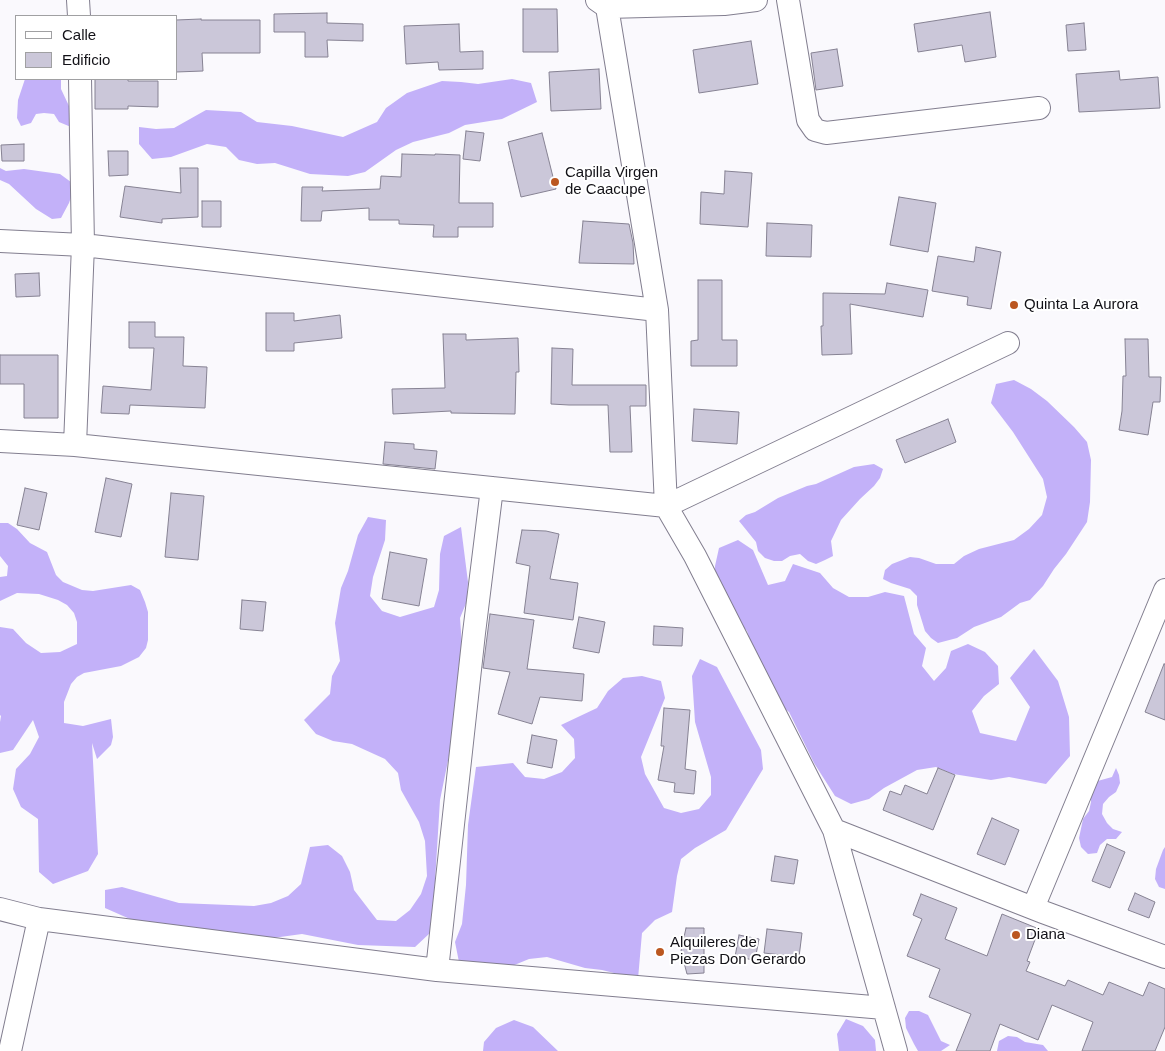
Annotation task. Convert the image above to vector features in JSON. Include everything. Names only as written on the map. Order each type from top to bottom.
[{"type":"street","points":[[78,0],[79,15]]},
{"type":"street","points":[[756,0],[724,4],[602,3],[657,310],[666,506],[695,556],[834,830],[896,1051]]},
{"type":"street","points":[[788,0],[808,120],[815,130],[826,133],[1039,108]]},
{"type":"street","points":[[75,445],[83,245],[80,80]]},
{"type":"street","points":[[0,241],[83,245],[657,310]]},
{"type":"street","points":[[0,441],[75,445],[666,506],[1008,343]]},
{"type":"street","points":[[436,970],[492,488]]},
{"type":"street","points":[[1033,908],[1165,590]]},
{"type":"street","points":[[834,830],[1033,908],[1165,957]]},
{"type":"street","points":[[0,909],[39,920],[436,970],[884,1008]]},
{"type":"street","points":[[10,1051],[39,920]]},
{"type":"shaded area","points":[[512,79],[531,83],[537,102],[502,119],[465,125],[449,133],[413,142],[396,150],[365,172],[348,176],[310,174],[275,163],[257,164],[239,160],[226,147],[207,144],[171,157],[152,159],[139,144],[139,127],[156,129],[174,128],[206,110],[241,112],[257,122],[292,126],[343,137],[377,122],[386,108],[407,93],[442,81],[478,84]]},
{"type":"shaded area","points":[[25,80],[61,80],[61,89],[69,106],[71,127],[59,122],[54,114],[44,113],[36,114],[31,123],[21,126],[17,118],[18,100]]},
{"type":"shaded area","points":[[0,168],[6,171],[24,169],[60,174],[75,185],[69,203],[61,218],[52,219],[36,209],[9,184],[0,180]]},
{"type":"shaded area","points":[[1014,380],[1031,389],[1047,401],[1087,442],[1091,460],[1090,502],[1087,522],[1043,586],[1030,600],[1020,603],[1001,617],[974,627],[957,638],[938,643],[925,631],[917,605],[917,596],[910,589],[883,579],[885,570],[892,564],[910,557],[936,564],[954,564],[964,556],[979,549],[1014,540],[1029,529],[1042,515],[1047,497],[1043,479],[1013,432],[991,403],[996,384]]},
{"type":"shaded area","points":[[874,464],[883,469],[880,478],[841,520],[831,541],[833,556],[816,564],[808,561],[800,554],[790,556],[782,561],[765,558],[758,551],[756,542],[739,521],[746,515],[755,512],[778,498],[854,467]]},
{"type":"shaded area","points":[[368,517],[386,520],[385,540],[373,577],[370,596],[382,611],[400,617],[434,607],[439,590],[440,554],[444,536],[461,527],[468,582],[467,601],[460,618],[462,646],[452,741],[440,800],[433,914],[430,933],[415,947],[358,945],[302,934],[229,944],[139,923],[105,908],[105,890],[122,887],[179,903],[254,906],[271,903],[288,896],[301,884],[310,847],[328,845],[342,856],[350,872],[354,890],[377,920],[396,921],[410,910],[421,894],[427,876],[425,841],[419,822],[401,790],[398,773],[385,759],[352,744],[333,741],[316,734],[304,720],[330,694],[332,676],[340,661],[335,623],[341,588],[358,535]]},
{"type":"shaded area","points":[[0,523],[8,523],[17,529],[30,543],[47,552],[56,575],[63,582],[82,590],[93,591],[131,585],[140,590],[148,612],[148,640],[146,648],[139,657],[121,666],[84,673],[77,677],[71,684],[64,702],[64,723],[83,726],[111,719],[113,737],[111,745],[97,759],[92,743],[98,854],[88,871],[53,884],[39,872],[38,819],[21,807],[13,789],[16,769],[30,754],[39,737],[33,720],[13,750],[0,753],[0,627],[13,629],[26,643],[41,653],[60,652],[77,644],[77,622],[74,613],[67,605],[39,594],[17,593],[0,601],[0,577],[7,576],[8,566],[0,556]]},
{"type":"shaded area","points":[[738,540],[753,550],[768,585],[785,581],[793,564],[820,573],[833,588],[849,597],[868,597],[885,592],[904,596],[914,634],[926,648],[922,666],[934,681],[946,668],[951,651],[968,644],[985,652],[998,666],[999,684],[984,696],[972,711],[980,733],[1016,741],[1030,707],[1010,678],[1034,649],[1058,681],[1069,717],[1070,756],[1046,784],[1009,777],[991,780],[953,774],[936,767],[917,770],[884,788],[869,799],[851,804],[835,796],[814,763],[789,712],[774,700],[765,685],[747,631],[722,603],[715,584],[715,566],[719,548]]},
{"type":"shaded area","points":[[700,659],[717,667],[761,750],[763,769],[726,830],[695,848],[681,859],[672,912],[655,920],[642,933],[638,979],[585,968],[547,957],[529,959],[512,966],[459,962],[455,942],[462,924],[466,885],[468,825],[476,767],[513,763],[525,777],[544,779],[562,772],[575,758],[574,739],[561,725],[597,708],[608,691],[623,678],[642,676],[661,681],[665,698],[641,757],[645,774],[664,808],[681,813],[699,809],[711,795],[711,777],[695,722],[692,676]]},
{"type":"shaded area","points":[[1116,768],[1120,783],[1116,792],[1103,804],[1102,814],[1113,829],[1122,832],[1116,839],[1107,839],[1100,845],[1097,853],[1088,854],[1081,847],[1079,838],[1083,819],[1089,811],[1091,791],[1094,782],[1112,777]]},
{"type":"shaded area","points":[[1165,847],[1165,889],[1159,887],[1155,879],[1156,869]]},
{"type":"shaded area","points":[[909,1011],[919,1011],[928,1015],[941,1041],[950,1045],[941,1051],[918,1051],[906,1028],[905,1018]]},
{"type":"shaded area","points":[[846,1019],[863,1026],[875,1040],[876,1051],[839,1051],[837,1034]]},
{"type":"shaded area","points":[[514,1020],[533,1027],[558,1051],[483,1051],[484,1042],[496,1028]]},
{"type":"shaded area","points":[[1008,1036],[1017,1037],[1025,1042],[1043,1045],[1048,1051],[997,1051],[999,1041]]},
{"type":"building","points":[[523,9],[557,9],[558,52],[523,52]]},
{"type":"building","points":[[990,12],[996,57],[965,62],[962,45],[918,52],[914,24]]},
{"type":"building","points":[[327,13],[327,23],[363,24],[363,41],[327,40],[328,57],[305,57],[305,32],[274,32],[274,14]]},
{"type":"building","points":[[178,20],[260,20],[260,53],[202,53],[203,71],[178,72]]},
{"type":"building","points":[[1084,23],[1086,50],[1068,51],[1066,25]]},
{"type":"building","points":[[459,24],[460,52],[483,51],[483,69],[439,70],[438,62],[406,64],[404,26]]},
{"type":"building","points":[[751,41],[758,84],[699,93],[693,50]]},
{"type":"building","points":[[837,49],[843,86],[816,90],[811,53]]},
{"type":"building","points":[[599,69],[601,109],[551,111],[549,72]]},
{"type":"building","points":[[1119,71],[1120,80],[1158,77],[1160,108],[1079,112],[1076,74]]},
{"type":"building","points":[[95,80],[158,81],[158,107],[128,106],[128,109],[95,109]]},
{"type":"building","points":[[466,131],[484,133],[480,161],[463,159]]},
{"type":"building","points":[[542,133],[556,189],[521,197],[508,142]]},
{"type":"building","points":[[24,144],[24,161],[2,161],[1,145]]},
{"type":"building","points":[[108,151],[128,151],[128,175],[109,176]]},
{"type":"building","points":[[402,154],[460,155],[459,203],[493,203],[493,227],[458,227],[458,237],[433,237],[434,225],[399,224],[399,220],[369,220],[369,208],[322,211],[321,221],[301,221],[302,187],[323,187],[322,191],[380,189],[381,176],[401,177]]},
{"type":"building","points":[[180,168],[198,168],[198,217],[162,219],[162,223],[120,217],[125,186],[181,193]]},
{"type":"building","points":[[725,171],[752,173],[748,227],[700,224],[701,192],[724,194]]},
{"type":"building","points":[[899,197],[936,203],[928,252],[890,245]]},
{"type":"building","points":[[202,201],[221,201],[221,227],[202,227]]},
{"type":"building","points":[[583,221],[629,224],[633,243],[634,264],[579,263]]},
{"type":"building","points":[[767,223],[812,225],[811,257],[766,256]]},
{"type":"building","points":[[976,247],[1001,252],[991,309],[967,305],[968,297],[932,291],[938,256],[974,262]]},
{"type":"building","points":[[39,273],[40,296],[16,297],[15,274]]},
{"type":"building","points":[[698,280],[722,280],[722,340],[737,340],[737,366],[691,366],[691,341],[698,340]]},
{"type":"building","points":[[887,283],[928,290],[923,317],[850,304],[852,354],[822,355],[823,293],[885,294]]},
{"type":"building","points":[[266,313],[294,313],[294,321],[340,315],[342,338],[294,343],[294,351],[266,351]]},
{"type":"building","points":[[129,322],[155,322],[155,337],[184,337],[183,366],[207,367],[205,408],[130,405],[129,414],[101,413],[103,386],[151,390],[154,348],[129,348]]},
{"type":"building","points":[[443,334],[466,334],[466,340],[518,338],[519,372],[516,372],[515,414],[451,413],[451,411],[393,414],[392,389],[445,388]]},
{"type":"building","points":[[1125,339],[1148,339],[1149,377],[1161,377],[1160,402],[1153,402],[1148,435],[1119,430],[1122,411],[1123,376],[1126,376]]},
{"type":"building","points":[[552,348],[573,349],[572,385],[646,385],[646,406],[630,406],[632,452],[610,452],[608,405],[551,404]]},
{"type":"building","points":[[0,355],[58,355],[58,418],[24,418],[24,384],[0,384]]},
{"type":"building","points":[[694,409],[739,412],[737,444],[692,441]]},
{"type":"building","points":[[948,419],[956,442],[905,463],[896,440]]},
{"type":"building","points":[[385,442],[414,444],[414,449],[437,451],[435,469],[383,464]]},
{"type":"building","points":[[106,478],[132,484],[121,537],[95,532]]},
{"type":"building","points":[[25,488],[47,493],[39,530],[17,525]]},
{"type":"building","points":[[171,493],[204,496],[198,560],[165,557]]},
{"type":"building","points":[[522,530],[546,531],[559,534],[550,579],[578,583],[573,620],[524,613],[530,566],[516,563]]},
{"type":"building","points":[[390,552],[427,559],[419,606],[382,599]]},
{"type":"building","points":[[242,600],[266,602],[263,631],[240,629]]},
{"type":"building","points":[[490,614],[534,620],[527,669],[584,674],[582,701],[540,697],[532,724],[498,714],[510,672],[483,668]]},
{"type":"building","points":[[579,617],[605,622],[599,653],[573,648]]},
{"type":"building","points":[[654,626],[683,628],[682,646],[653,645]]},
{"type":"building","points":[[1165,664],[1165,720],[1145,712]]},
{"type":"building","points":[[664,708],[690,710],[685,769],[696,771],[694,794],[674,792],[675,783],[658,780],[664,746],[661,746]]},
{"type":"building","points":[[532,735],[557,740],[552,768],[527,763]]},
{"type":"building","points":[[938,768],[955,775],[933,830],[883,810],[890,791],[901,795],[905,785],[927,794]]},
{"type":"building","points":[[992,818],[1019,830],[1005,865],[977,854]]},
{"type":"building","points":[[1107,844],[1125,852],[1110,888],[1092,881]]},
{"type":"building","points":[[775,856],[798,860],[794,884],[771,881]]},
{"type":"building","points":[[1135,893],[1155,902],[1149,918],[1128,910]]},
{"type":"building","points":[[921,894],[957,908],[945,939],[987,956],[1002,914],[1039,929],[1027,961],[1030,962],[1026,971],[1065,986],[1068,980],[1103,995],[1109,982],[1143,996],[1149,982],[1165,989],[1165,1027],[1155,1051],[1082,1051],[1093,1022],[1052,1005],[1038,1040],[1000,1024],[990,1051],[956,1051],[971,1014],[929,997],[940,969],[907,956],[922,919],[913,915]]},
{"type":"building","points":[[686,928],[704,928],[704,973],[687,974],[681,951]]},
{"type":"building","points":[[767,929],[802,933],[799,957],[764,953]]},
{"type":"building","points":[[739,935],[759,939],[755,960],[735,957]]},
{"type":"place","name":"Capilla Virgen de Caacupe","points":[[555,182]]},
{"type":"place","name":"Quinta La Aurora","points":[[1014,305]]},
{"type":"place","name":"Diana","points":[[1016,935]]},
{"type":"place","name":"Alquileres de Piezas Don Gerardo","points":[[660,952]]}]
